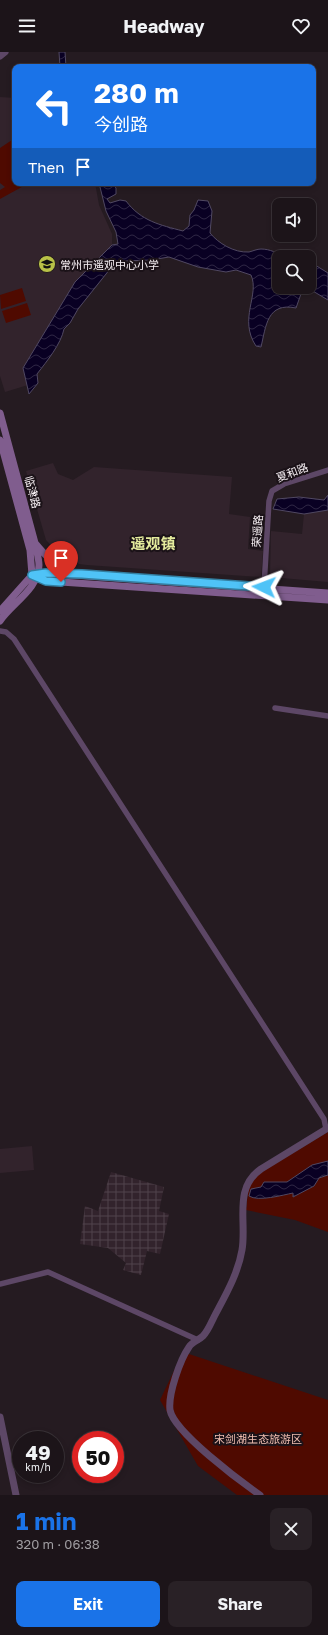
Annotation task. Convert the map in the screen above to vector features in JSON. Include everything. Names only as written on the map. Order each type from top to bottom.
[{"type":"main road","name":"临津路","points":[[0,413],[35,542],[39,565],[36,575]]},
{"type":"main road","name":"临津路","points":[[0,440],[36,575]]},
{"type":"main road","points":[[35,542],[54,563],[66,571],[82,574]]},
{"type":"main road","points":[[0,611],[36,575],[82,574],[328,593]]},
{"type":"main road","points":[[36,575],[46,581],[328,600]]},
{"type":"main road","points":[[0,621],[31,587],[36,575]]},
{"type":"street","points":[[0,56],[5,52]]},
{"type":"street","name":"夏和路","points":[[269,501],[272,491],[277,487],[328,470]]},
{"type":"street","name":"荣遥路","points":[[264,587],[269,501]]},
{"type":"street","points":[[0,631],[6,632],[14,639],[324,1119],[327,1128],[261,1168],[253,1174],[248,1181],[243,1202],[242,1250],[233,1281],[204,1336],[190,1345],[183,1359],[170,1396],[170,1411],[182,1430],[242,1483],[260,1495]]},
{"type":"street","points":[[275,708],[328,716]]},
{"type":"street","points":[[0,1284],[48,1272],[198,1340]]},
{"type":"street","points":[[0,1417],[16,1495]]},
{"type":"shaded area","name":"常州市遥观中心小学","points":[[0,97],[12,98],[12,186],[96,186],[99,205],[112,234],[112,245],[75,282],[23,368],[28,385],[5,392],[0,376]]},
{"type":"shaded area","points":[[53,463],[58,474],[73,480],[94,467],[232,477],[229,514],[250,517],[248,549],[263,551],[261,577],[87,565],[79,564],[59,554],[46,540],[26,471]]},
{"type":"shaded area","points":[[328,510],[328,582],[270,577],[271,531],[302,534],[304,514]]},
{"type":"shaded area","points":[[32,1146],[34,1170],[0,1173],[0,1149]]},
{"type":"shaded area","points":[[111,1172],[164,1187],[159,1211],[169,1214],[160,1254],[147,1251],[141,1275],[123,1270],[126,1263],[108,1248],[80,1244],[85,1206],[98,1211]]},
{"type":"green space","points":[[12,140],[12,186],[24,186],[0,199],[0,190],[5,187],[0,183],[0,148]]},
{"type":"green space","points":[[22,288],[26,301],[1,309],[0,295]]},
{"type":"green space","points":[[27,303],[31,315],[6,323],[2,311]]},
{"type":"green space","points":[[328,1132],[328,1232],[295,1220],[246,1210],[249,1184],[258,1174]]},
{"type":"green space","name":"宋剑湖生态旅游区","points":[[183,1352],[328,1400],[328,1495],[237,1495],[198,1466],[160,1400]]},
{"type":"water","points":[[59,52],[65,52],[66,64],[60,64]]},
{"type":"water","points":[[100,186],[114,186],[116,188],[116,194],[107,199],[110,203],[120,200],[126,201],[132,208],[145,218],[183,231],[189,226],[190,215],[198,200],[208,201],[212,211],[210,233],[222,244],[238,251],[249,252],[264,249],[272,252],[272,294],[301,294],[296,308],[286,307],[274,312],[270,317],[264,331],[261,347],[256,346],[251,336],[249,326],[253,291],[251,275],[236,270],[226,272],[198,267],[169,257],[151,260],[124,261],[110,269],[78,309],[70,323],[64,329],[60,341],[37,374],[38,383],[29,394],[23,368],[75,282],[112,245],[118,244],[116,232],[106,211]]},
{"type":"water","points":[[316,266],[328,273],[328,300],[316,293]]},
{"type":"water","points":[[328,495],[328,510],[304,514],[273,509],[277,499],[299,497],[324,500]]},
{"type":"water","points":[[328,1161],[328,1175],[319,1178],[314,1186],[293,1197],[293,1193],[264,1198],[253,1198],[249,1196],[251,1189],[261,1187],[264,1182],[287,1182],[312,1165]]},
{"type":"place","name":"常州市遥观中心小学","points":[[47,264]]},
{"type":"district","name":"遥观镇","points":[[153,543]]},
{"type":"route","points":[[61,582],[46,581],[32,575],[46,573],[82,574],[162,581],[264,587]]}]
